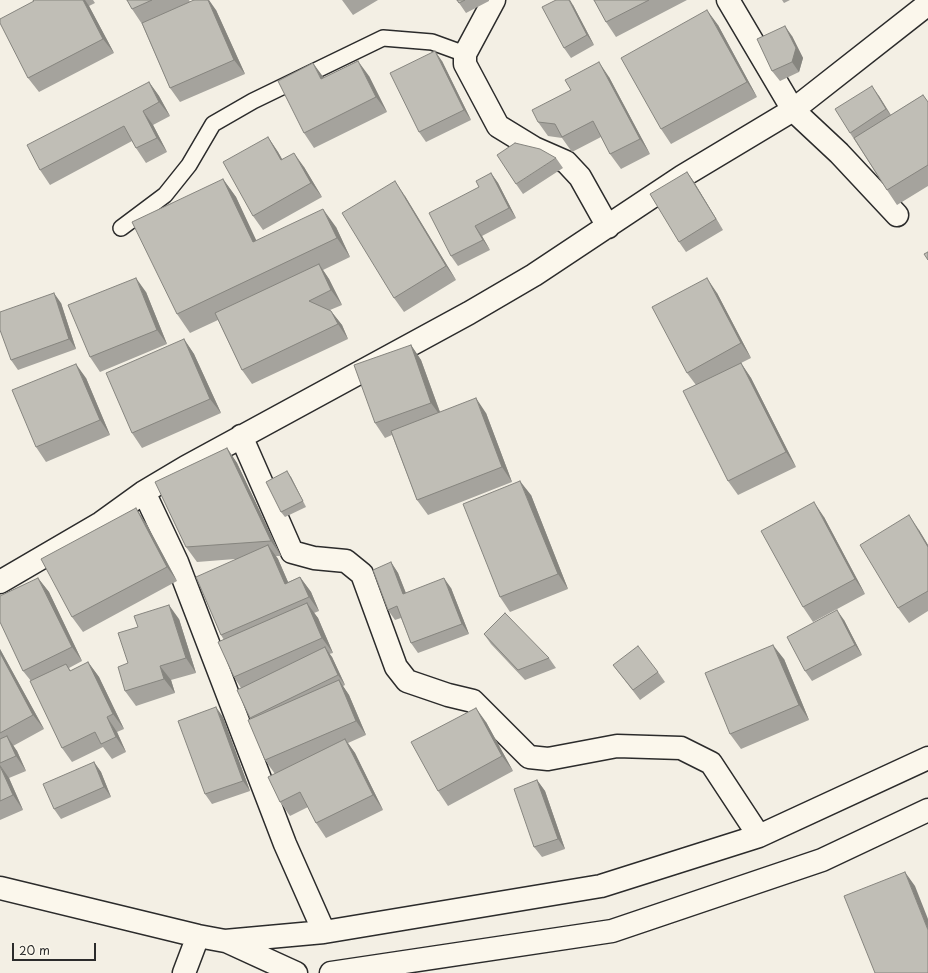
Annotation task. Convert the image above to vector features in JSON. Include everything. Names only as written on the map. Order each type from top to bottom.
[{"type":"street","points":[[494,0],[465,54],[465,64],[498,126],[534,148],[566,162],[580,177],[608,227]]},
{"type":"street","points":[[728,0],[793,110],[839,153],[897,215]]},
{"type":"street","points":[[0,582],[101,523],[144,492],[241,436],[469,313],[534,276],[683,176],[793,110],[928,4]]},
{"type":"street","points":[[241,436],[292,552],[314,558],[346,562],[362,574],[396,667],[407,681],[448,695],[474,701],[529,757],[548,759],[618,746],[681,748],[711,763],[759,836]]},
{"type":"street","points":[[144,492],[177,562],[285,844],[324,932]]},
{"type":"street","points":[[0,888],[198,936],[225,940],[324,932],[601,886],[759,836],[928,758]]},
{"type":"street","points":[[331,973],[612,932],[822,860],[928,810]]},
{"type":"street","points":[[184,973],[198,936]]},
{"type":"street","points":[[225,940],[296,973]]},
{"type":"lane","points":[[121,228],[166,195],[189,165],[213,124],[253,101],[383,38],[432,42],[465,54]]},
{"type":"building","points":[[33,0],[83,0],[103,39],[28,78],[0,23],[0,19],[34,1]]},
{"type":"building","points":[[127,0],[152,0],[132,9]]},
{"type":"building","points":[[194,0],[208,0],[234,60],[170,88],[142,23]]},
{"type":"building","points":[[457,0],[465,0],[459,3]]},
{"type":"building","points":[[556,0],[569,0],[587,35],[564,48],[542,7]]},
{"type":"building","points":[[594,0],[649,0],[606,22]]},
{"type":"building","points":[[707,10],[747,82],[661,129],[621,58]]},
{"type":"building","points":[[785,26],[796,48],[792,62],[772,71],[757,39]]},
{"type":"building","points":[[435,51],[464,110],[419,132],[390,73]]},
{"type":"building","points":[[358,61],[376,97],[304,133],[278,81],[313,63],[321,79]]},
{"type":"building","points":[[599,62],[640,139],[610,154],[593,121],[562,137],[555,124],[538,122],[532,110],[571,90],[565,80]]},
{"type":"building","points":[[149,82],[159,102],[143,111],[157,138],[136,148],[124,126],[40,170],[27,145]]},
{"type":"building","points":[[872,86],[886,109],[850,133],[835,109]]},
{"type":"building","points":[[923,95],[928,102],[928,165],[887,190],[854,138]]},
{"type":"building","points":[[268,137],[281,160],[294,153],[311,183],[253,216],[223,162]]},
{"type":"building","points":[[515,143],[540,149],[556,158],[516,184],[497,155]]},
{"type":"building","points":[[687,172],[716,219],[679,242],[650,194]]},
{"type":"building","points":[[491,173],[509,208],[475,226],[483,240],[451,256],[429,213],[479,187],[476,181]]},
{"type":"building","points":[[223,179],[253,242],[323,209],[337,238],[177,314],[132,222]]},
{"type":"building","points":[[395,181],[446,266],[394,298],[342,213]]},
{"type":"building","points":[[928,252],[928,260],[924,254]]},
{"type":"building","points":[[319,264],[331,290],[309,301],[331,311],[338,324],[242,370],[215,313]]},
{"type":"building","points":[[136,278],[157,330],[90,357],[68,305]]},
{"type":"building","points":[[707,278],[741,343],[687,373],[652,307]]},
{"type":"building","points":[[54,293],[69,339],[11,360],[0,330],[0,312]]},
{"type":"building","points":[[184,339],[210,399],[132,433],[106,373]]},
{"type":"building","points":[[411,345],[431,403],[375,423],[354,365]]},
{"type":"building","points":[[741,363],[786,452],[728,481],[683,391]]},
{"type":"building","points":[[76,364],[100,420],[36,447],[12,390]]},
{"type":"building","points":[[476,398],[502,467],[417,500],[391,431]]},
{"type":"building","points":[[227,448],[271,541],[186,547],[155,482]]},
{"type":"building","points":[[287,471],[303,501],[281,512],[266,482]]},
{"type":"building","points":[[520,481],[558,574],[500,597],[463,504]]},
{"type":"building","points":[[814,502],[855,579],[803,607],[761,531]]},
{"type":"building","points":[[136,508],[167,567],[72,617],[41,559]]},
{"type":"building","points":[[909,515],[928,547],[928,591],[898,608],[860,545]]},
{"type":"building","points":[[268,545],[285,584],[300,577],[309,597],[221,635],[196,577]]},
{"type":"building","points":[[391,562],[403,594],[444,578],[462,624],[411,643],[397,606],[388,610],[373,570]]},
{"type":"building","points":[[38,578],[72,647],[23,671],[0,622],[0,596]]},
{"type":"building","points":[[307,603],[322,638],[234,677],[218,642]]},
{"type":"building","points":[[169,605],[186,658],[160,666],[164,679],[125,691],[118,667],[128,663],[118,633],[138,627],[134,616]]},
{"type":"building","points":[[837,610],[855,645],[805,671],[787,637]]},
{"type":"building","points":[[505,613],[549,658],[518,670],[484,634]]},
{"type":"building","points":[[773,645],[799,705],[730,734],[705,673]]},
{"type":"building","points":[[638,646],[658,672],[633,690],[613,665]]},
{"type":"building","points":[[325,647],[338,675],[250,718],[237,690]]},
{"type":"building","points":[[0,653],[33,715],[0,733]]},
{"type":"building","points":[[88,662],[113,714],[107,717],[116,737],[101,744],[95,732],[62,748],[30,681],[66,664],[70,671]]},
{"type":"building","points":[[339,680],[356,721],[265,760],[248,720]]},
{"type":"building","points":[[216,707],[243,781],[205,794],[178,721]]},
{"type":"building","points":[[476,708],[502,756],[438,791],[411,742]]},
{"type":"building","points":[[7,736],[16,756],[0,763],[0,739]]},
{"type":"building","points":[[345,739],[373,795],[316,823],[300,792],[280,802],[268,777]]},
{"type":"building","points":[[94,762],[104,787],[54,809],[43,784]]},
{"type":"building","points":[[0,766],[13,795],[0,801]]},
{"type":"building","points":[[537,780],[558,839],[534,847],[514,789]]},
{"type":"building","points":[[905,872],[928,930],[928,973],[875,973],[844,896]]}]
